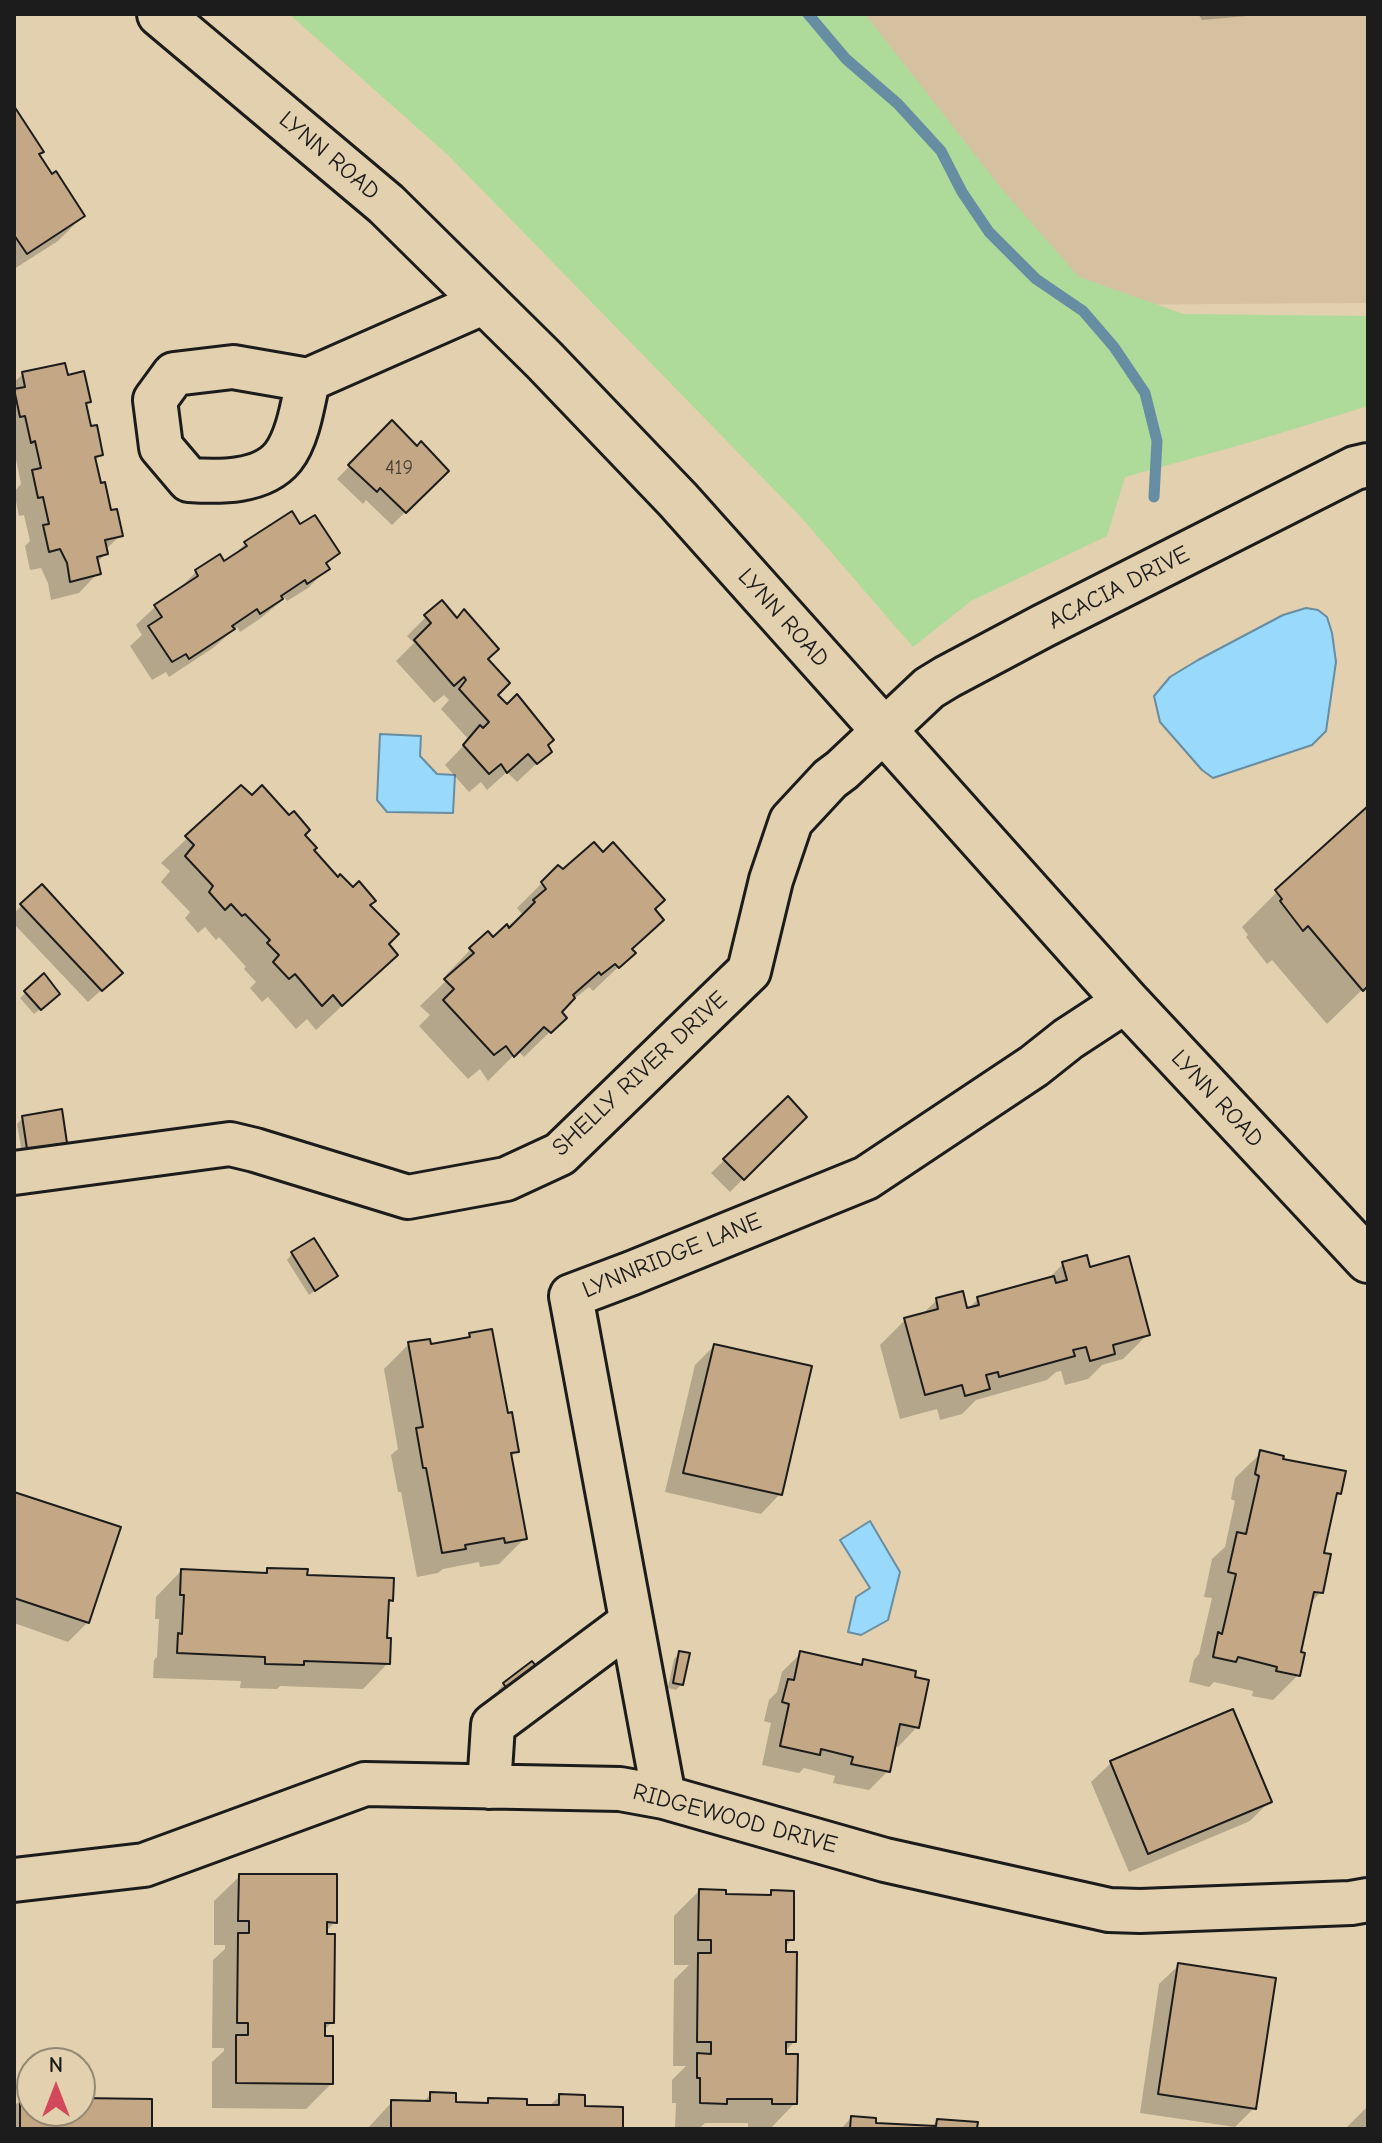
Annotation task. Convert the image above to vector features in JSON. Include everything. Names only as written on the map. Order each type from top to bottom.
[{"type":"main road","name":"LYNN ROAD","points":[[160,14],[386,204],[544,360],[678,500],[1126,1001],[1368,1260]]},
{"type":"street","points":[[308,380],[485,302]]},
{"type":"street","name":"ACACIA DRIVE","points":[[884,731],[929,688],[947,677],[1355,468],[1368,465]]},
{"type":"street","name":"SHELLY RIVER DRIVE","points":[[14,1173],[230,1144],[408,1197],[506,1179],[560,1154],[749,971],[771,880],[791,821],[830,779],[884,731]]},
{"type":"street","name":"LYNNRIDGE LANE","points":[[664,1797],[571,1296],[866,1178],[1126,1001]]},
{"type":"street","points":[[489,1787],[493,1725],[631,1622]]},
{"type":"street","name":"RIDGEWOOD DRIVE","points":[[14,1880],[144,1865],[365,1784],[620,1789],[664,1797],[885,1860],[1109,1910],[1368,1900]]},
{"type":"shaded area","points":[[808,14],[1368,14],[1368,303],[1073,305]]},
{"type":"green space","points":[[289,14],[865,14],[1001,188],[1079,277],[1184,314],[1368,316],[1368,406],[1125,477],[1107,536],[971,601],[913,647],[799,515],[448,155]]},
{"type":"water","points":[[1306,608],[1318,610],[1327,617],[1332,633],[1336,662],[1326,731],[1312,745],[1213,778],[1202,770],[1160,722],[1154,696],[1170,677],[1198,660],[1283,615]]},
{"type":"water","points":[[380,734],[421,736],[420,756],[437,774],[455,775],[453,813],[387,812],[377,800]]},
{"type":"water","points":[[870,1521],[900,1572],[888,1620],[861,1635],[848,1632],[856,1597],[870,1588],[840,1540]]},
{"type":"building","points":[[14,106],[44,152],[39,154],[52,174],[56,171],[85,216],[27,254],[14,235]]},
{"type":"building","points":[[65,363],[68,375],[84,371],[91,402],[86,403],[91,426],[97,425],[103,455],[95,457],[101,483],[105,482],[111,510],[117,509],[123,536],[105,540],[108,554],[97,557],[101,574],[70,582],[67,563],[60,549],[49,552],[43,525],[49,524],[43,497],[38,498],[32,470],[41,468],[25,416],[20,417],[14,389],[25,387],[22,372]]},
{"type":"building","points":[[392,420],[417,446],[421,441],[449,471],[406,513],[380,488],[377,492],[348,465]]},
{"type":"building","points":[[292,511],[300,524],[315,515],[340,553],[326,563],[330,569],[307,584],[305,580],[260,614],[257,609],[232,626],[235,629],[189,659],[186,654],[172,662],[148,626],[162,617],[154,605],[198,576],[195,570],[220,554],[224,561],[247,546],[244,542]]},
{"type":"building","points":[[442,600],[457,618],[464,609],[499,649],[488,659],[510,683],[498,695],[507,704],[517,694],[554,740],[548,745],[552,752],[537,764],[528,754],[507,773],[501,764],[489,774],[463,745],[480,725],[483,728],[489,722],[459,689],[466,680],[464,677],[454,686],[414,640],[431,623],[424,615]]},
{"type":"building","points":[[241,785],[252,795],[262,785],[289,815],[294,811],[310,830],[305,835],[317,848],[314,850],[338,877],[340,874],[353,887],[359,881],[376,901],[370,905],[399,934],[389,944],[398,955],[342,1006],[333,995],[322,1006],[295,974],[289,979],[273,962],[279,955],[267,943],[270,940],[231,904],[225,910],[209,892],[213,886],[185,856],[194,845],[185,836]]},
{"type":"building","points":[[1368,806],[1368,986],[1363,991],[1308,926],[1303,931],[1275,890]]},
{"type":"building","points":[[594,842],[603,852],[613,842],[665,900],[655,909],[664,920],[632,949],[636,953],[619,968],[615,964],[601,975],[599,972],[573,995],[575,998],[562,1012],[567,1018],[551,1033],[544,1027],[514,1057],[506,1046],[494,1055],[443,1000],[454,989],[444,979],[474,953],[469,948],[488,931],[493,937],[507,924],[509,928],[535,902],[533,900],[546,889],[541,882],[558,865],[563,869]]},
{"type":"building","points":[[42,884],[123,973],[102,991],[20,904]]},
{"type":"building","points":[[44,973],[60,994],[41,1010],[24,991]]},
{"type":"building","points":[[788,1096],[807,1117],[744,1180],[723,1159]]},
{"type":"building","points":[[62,1109],[67,1143],[27,1149],[22,1116]]},
{"type":"building","points":[[314,1238],[338,1276],[315,1291],[291,1252]]},
{"type":"building","points":[[1087,1255],[1090,1267],[1129,1256],[1150,1335],[1113,1345],[1115,1354],[1090,1361],[1086,1347],[1073,1350],[1075,1356],[999,1377],[998,1372],[986,1375],[990,1389],[965,1396],[962,1385],[925,1395],[904,1318],[938,1309],[936,1298],[963,1291],[967,1308],[979,1305],[977,1297],[1054,1276],[1056,1283],[1067,1280],[1062,1262]]},
{"type":"building","points":[[492,1329],[519,1452],[511,1453],[527,1539],[505,1543],[504,1538],[442,1553],[416,1428],[423,1427],[408,1342],[430,1339],[431,1344],[470,1337],[469,1333]]},
{"type":"building","points":[[714,1344],[812,1366],[782,1495],[683,1473]]},
{"type":"building","points":[[1260,1450],[1284,1456],[1283,1459],[1346,1471],[1341,1494],[1337,1493],[1324,1553],[1331,1554],[1323,1593],[1314,1592],[1301,1652],[1305,1653],[1300,1676],[1238,1657],[1236,1662],[1213,1657],[1218,1632],[1222,1634],[1236,1574],[1228,1572],[1237,1532],[1246,1534],[1259,1476],[1255,1474]]},
{"type":"building","points":[[14,1492],[121,1527],[89,1623],[14,1598]]},
{"type":"building","points":[[267,1568],[308,1569],[307,1575],[394,1578],[393,1601],[389,1600],[387,1638],[391,1638],[390,1664],[304,1661],[304,1665],[265,1664],[265,1657],[177,1653],[178,1633],[182,1634],[184,1595],[180,1595],[181,1569],[267,1573]]},
{"type":"building","points":[[679,1651],[690,1653],[683,1685],[673,1683]]},
{"type":"building","points":[[800,1651],[862,1665],[863,1659],[916,1671],[915,1677],[929,1680],[919,1728],[900,1724],[890,1772],[851,1764],[853,1757],[821,1749],[820,1755],[780,1746],[789,1704],[782,1702],[788,1679],[794,1680]]},
{"type":"building","points":[[532,1661],[539,1670],[509,1692],[503,1683]]},
{"type":"building","points":[[1233,1709],[1272,1802],[1148,1854],[1110,1761]]},
{"type":"building","points":[[239,1874],[337,1874],[337,1923],[327,1922],[327,1934],[335,1934],[334,2023],[325,2023],[325,2036],[333,2036],[333,2084],[236,2083],[236,2035],[248,2035],[248,2023],[237,2023],[238,1933],[249,1933],[249,1921],[238,1921]]},
{"type":"building","points":[[699,1889],[726,1890],[726,1894],[771,1895],[771,1890],[794,1891],[794,1940],[786,1940],[786,1952],[797,1952],[796,2042],[786,2042],[786,2054],[798,2054],[797,2104],[772,2104],[772,2099],[727,2099],[727,2104],[700,2103],[697,2053],[711,2054],[711,2042],[697,2042],[698,1953],[711,1953],[711,1940],[698,1940]]},
{"type":"building","points":[[1178,1963],[1276,1978],[1256,2109],[1158,2094]]},
{"type":"building","points":[[430,2092],[456,2093],[456,2102],[488,2103],[488,2098],[527,2099],[527,2105],[559,2105],[559,2094],[585,2095],[585,2106],[623,2107],[623,2129],[391,2129],[391,2100],[430,2101]]},
{"type":"building","points":[[96,2098],[152,2099],[152,2129],[20,2129],[96,2127]]},
{"type":"building","points":[[851,2116],[876,2118],[876,2123],[936,2126],[937,2119],[978,2122],[977,2128],[990,2129],[850,2129]]},
{"type":"waterway","points":[[808,14],[846,59],[898,104],[941,151],[962,192],[989,232],[1036,279],[1083,311],[1114,347],[1145,393],[1157,441],[1154,497]]}]
